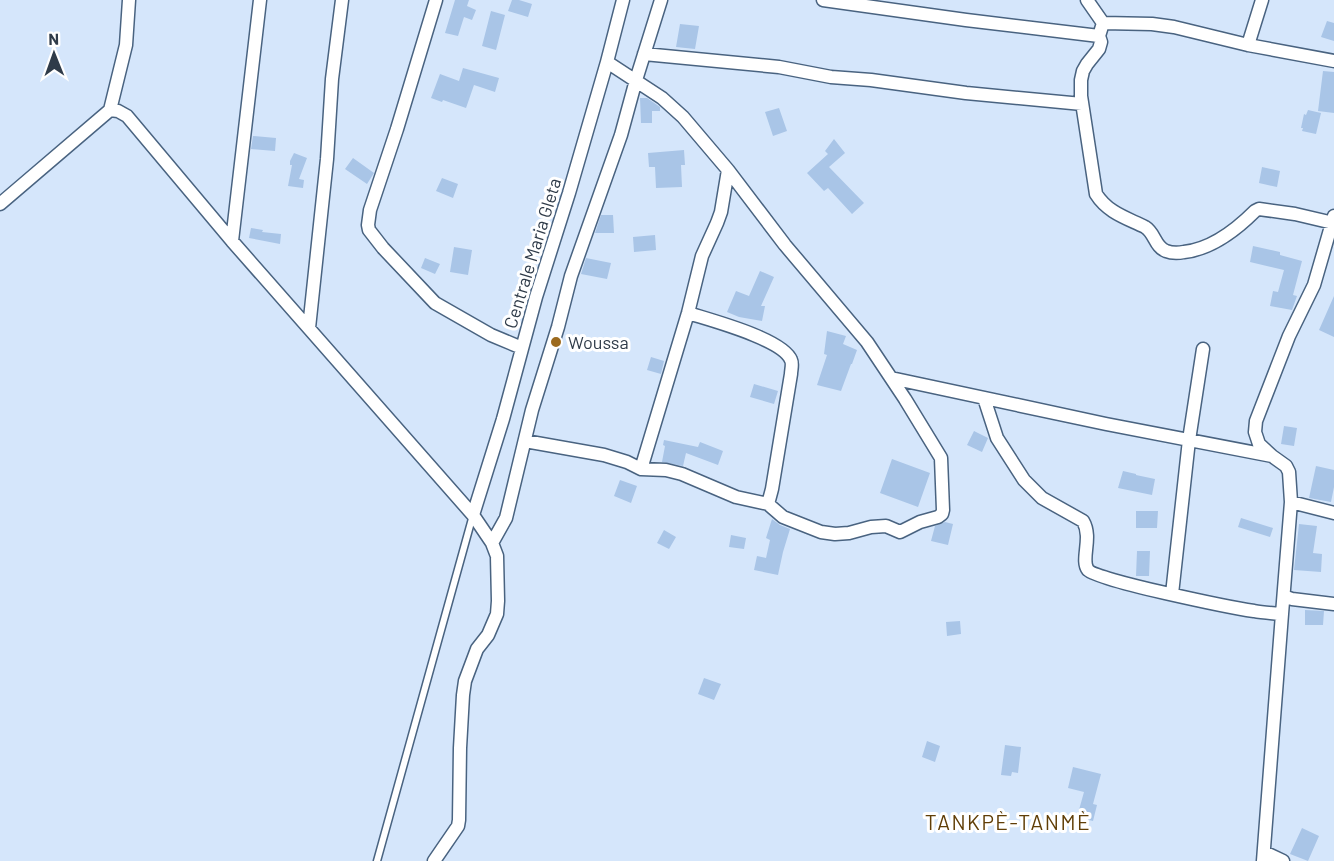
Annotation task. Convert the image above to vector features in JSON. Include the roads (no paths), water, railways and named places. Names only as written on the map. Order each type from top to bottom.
[{"type":"street","points":[[0,204],[110,110],[126,45],[129,0]]},
{"type":"street","points":[[232,241],[260,0]]},
{"type":"street","points":[[309,328],[327,159],[332,79],[342,0]]},
{"type":"street","points":[[436,0],[370,210],[369,230],[435,303],[490,335],[522,348]]},
{"type":"street","name":"Centrale Maria Gleta","points":[[473,515],[607,62],[622,0]]},
{"type":"street","points":[[492,543],[506,518],[532,410],[571,276],[621,135],[662,0]]},
{"type":"street","points":[[823,0],[1099,36]]},
{"type":"street","points":[[1087,0],[1103,23]]},
{"type":"street","points":[[1248,45],[1262,0]]},
{"type":"street","points":[[1103,23],[1099,36],[1101,42],[1099,49],[1087,64],[1081,80],[1082,104],[1096,194],[1101,202],[1118,216],[1150,230],[1158,245],[1166,251],[1178,253],[1196,251],[1222,239],[1259,209],[1333,220],[1314,285],[1289,336],[1256,421],[1255,432],[1259,444],[1286,466],[1289,472],[1291,502],[1263,856],[1283,861]]},
{"type":"street","points":[[1103,23],[1174,27],[1248,45],[1334,61]]},
{"type":"street","points":[[644,54],[778,67],[831,77],[1082,104]]},
{"type":"street","points":[[525,441],[604,455],[641,468],[682,474],[736,497],[768,504],[783,517],[821,532],[849,533],[870,527],[886,526],[900,532],[920,522],[938,517],[944,510],[941,458],[867,342],[785,245],[728,170],[683,117],[662,98],[607,62]]},
{"type":"street","points":[[110,110],[127,116],[232,241],[473,515],[492,543],[499,571],[497,614],[488,634],[477,649],[465,681],[458,826],[434,861]]},
{"type":"street","points":[[641,468],[688,313],[702,256],[721,212],[728,170]]},
{"type":"street","points":[[688,313],[763,338],[783,350],[792,360],[786,409],[768,504]]},
{"type":"street","points":[[1172,594],[1189,440],[1203,349]]},
{"type":"street","points":[[891,378],[1095,422],[1272,456]]},
{"type":"street","points":[[984,398],[997,438],[1024,480],[1042,498],[1083,521],[1088,536],[1085,558],[1089,573],[1255,612],[1282,614]]},
{"type":"street","points":[[1291,502],[1334,513]]},
{"type":"street","points":[[1284,597],[1334,604]]},
{"type":"lane","points":[[377,861],[473,515]]},
{"type":"place","name":"Woussa","points":[[556,342]]},
{"type":"district","name":"TANKPÈ-TANMÈ","points":[[1008,821]]}]
